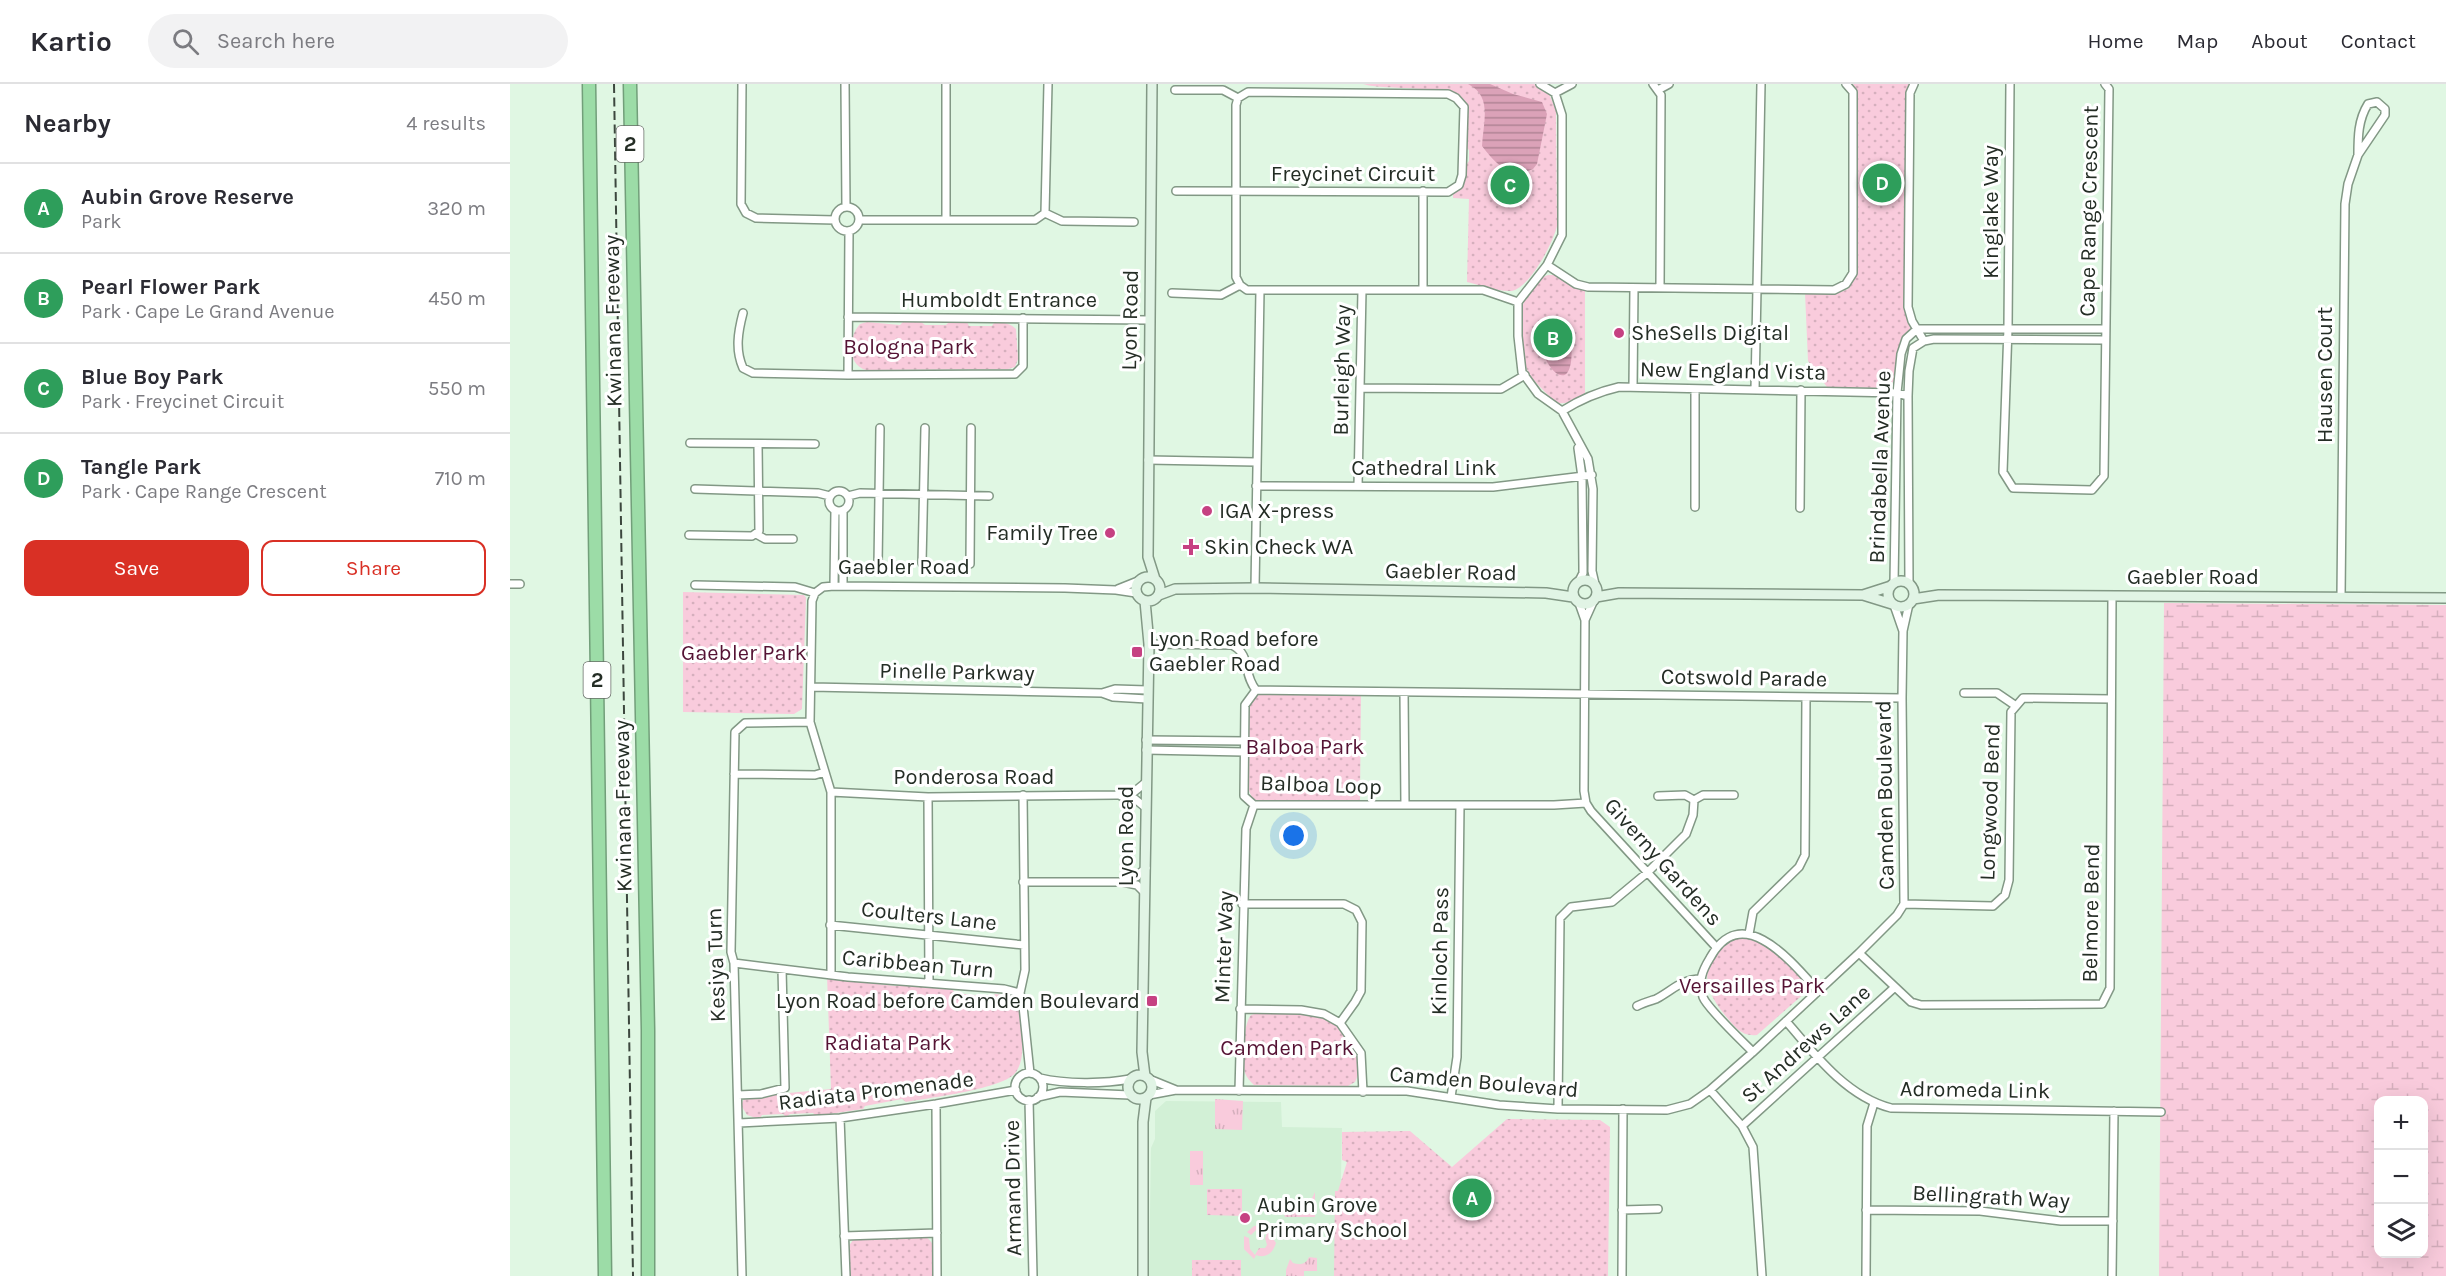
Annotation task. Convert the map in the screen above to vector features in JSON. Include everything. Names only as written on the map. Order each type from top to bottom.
[{"type":"highway","name":"Kwinana Freeway","points":[[589,84],[605,1276]]},
{"type":"highway","name":"Kwinana Freeway","points":[[630,84],[648,1030],[648,1276]]},
{"type":"street","points":[[742,84],[741,204],[746,213],[756,218],[835,220]]},
{"type":"street","points":[[845,84],[846,207]]},
{"type":"street","points":[[946,84],[946,219]]},
{"type":"street","points":[[860,220],[1035,220],[1045,213],[1048,84]]},
{"type":"street","name":"Lyon Road","points":[[1136,593],[1148,557],[1152,84]]},
{"type":"street","points":[[1540,84],[1555,93],[1562,116],[1562,235],[1547,264],[1518,302],[1518,336],[1522,372],[1538,393],[1564,415],[1588,459],[1592,475],[1592,571],[1595,592]]},
{"type":"street","points":[[1555,93],[1572,84]]},
{"type":"street","points":[[1660,288],[1661,95],[1655,87],[1669,84]]},
{"type":"street","points":[[1755,390],[1760,84]]},
{"type":"street","points":[[1547,264],[1576,285],[1588,287],[1834,290],[1846,284],[1853,273],[1853,92],[1846,84]]},
{"type":"street","points":[[1914,84],[1910,93],[1908,307],[1924,341],[2104,340]]},
{"type":"street","name":"Kinglake Way","points":[[2007,340],[2010,84]]},
{"type":"street","name":"Cape Range Crescent","points":[[2007,340],[2003,472],[2013,488],[2092,490],[2104,476],[2109,89],[2105,84]]},
{"type":"street","name":"Freycinet Circuit","points":[[1176,191],[1448,192],[1459,185],[1462,175],[1464,107],[1448,94],[1352,88],[1248,92],[1238,98]]},
{"type":"street","points":[[1175,90],[1223,90],[1238,98],[1236,278],[1247,290],[1483,290],[1518,302]]},
{"type":"street","name":"Hausen Court","points":[[2341,597],[2344,227],[2348,184],[2358,155],[2385,116],[2385,109],[2379,103],[2368,104],[2363,112],[2359,129],[2358,155]]},
{"type":"street","points":[[1423,192],[1423,290]]},
{"type":"street","points":[[846,207],[853,208],[860,220],[859,225],[849,232],[837,227],[835,220],[839,209],[846,207]]},
{"type":"street","points":[[1045,213],[1062,221],[1134,222]]},
{"type":"street","points":[[848,375],[849,232]]},
{"type":"street","points":[[1172,293],[1221,295],[1240,285]]},
{"type":"street","points":[[1633,387],[1634,288]]},
{"type":"street","points":[[1255,588],[1260,290]]},
{"type":"street","name":"Burleigh Way","points":[[1358,486],[1362,290]]},
{"type":"street","points":[[743,313],[738,331],[738,357],[743,368],[753,373],[848,375],[1015,374],[1023,366],[1023,318]]},
{"type":"street","name":"Humboldt Entrance","points":[[848,317],[1149,320]]},
{"type":"street","points":[[1917,329],[2105,329]]},
{"type":"street","name":"Brindabella Avenue","points":[[1892,585],[1897,393],[1901,354],[1906,339],[1917,329]]},
{"type":"street","name":"Brindabella Avenue","points":[[1911,594],[1909,371],[1913,348],[1924,341]]},
{"type":"street","points":[[1360,388],[1501,389],[1526,375]]},
{"type":"street","name":"New England Vista","points":[[1564,415],[1580,400],[1599,391],[1619,387],[1801,390],[1897,393],[1908,396]]},
{"type":"street","points":[[1695,389],[1695,507]]},
{"type":"street","points":[[1800,508],[1801,390]]},
{"type":"street","points":[[1564,415],[1580,454],[1582,477],[1583,573],[1576,592]]},
{"type":"street","points":[[878,565],[880,428]]},
{"type":"street","points":[[922,563],[925,428]]},
{"type":"street","points":[[970,564],[971,428]]},
{"type":"street","points":[[690,443],[815,444]]},
{"type":"street","points":[[756,534],[759,531],[758,444]]},
{"type":"street","points":[[1148,460],[1256,462]]},
{"type":"street","name":"Cathedral Link","points":[[1256,486],[1493,488],[1592,475]]},
{"type":"street","points":[[694,489],[818,493],[830,496],[838,491],[848,496],[880,494],[989,496]]},
{"type":"street","points":[[830,496],[830,504],[839,510]]},
{"type":"street","points":[[839,510],[849,504],[848,496]]},
{"type":"street","points":[[834,586],[839,510]]},
{"type":"street","points":[[839,510],[843,586]]},
{"type":"street","points":[[688,536],[756,534],[765,539],[793,539]]},
{"type":"street","name":"Lyon Road","points":[[1148,557],[1156,580],[1157,596],[1148,619]]},
{"type":"street","points":[[1576,592],[1588,579],[1595,592]]},
{"type":"street","name":"Gaebler Road","points":[[1116,590],[1140,580],[1156,580],[1175,589]]},
{"type":"street","points":[[1595,592],[1863,595],[1903,607],[1911,594],[1903,581],[1863,595]]},
{"type":"street","points":[[510,584],[520,584]]},
{"type":"street","name":"Gaebler Road","points":[[695,585],[795,587],[815,593],[824,586],[843,586],[1116,590],[1136,593]]},
{"type":"street","points":[[1892,585],[1887,594],[1893,604]]},
{"type":"street","name":"Gaebler Road","points":[[1145,601],[1175,589],[1255,588],[1576,592],[1588,604],[1595,592]]},
{"type":"street","name":"Giverny Gardens","points":[[1576,592],[1585,620],[1584,790],[1586,803],[1716,947]]},
{"type":"street","name":"Giverny Gardens","points":[[1585,620],[1595,592]]},
{"type":"street","points":[[815,593],[812,601],[810,722],[831,792],[831,975]]},
{"type":"street","points":[[1136,593],[1145,601]]},
{"type":"street","name":"Gaebler Road","points":[[1911,594],[2446,598]]},
{"type":"street","name":"Camden Boulevard","points":[[1147,1097],[1176,1090],[1407,1092],[1499,1105],[1558,1109],[1667,1110],[1690,1104],[1710,1090],[1753,1052],[1859,953],[1897,915],[1904,904],[1903,631],[1911,594]]},
{"type":"street","name":"Belmore Bend","points":[[1859,953],[1911,1002],[1921,1005],[2102,1004],[2110,988],[2112,596]]},
{"type":"street","name":"Lyon Road","points":[[1140,1077],[1146,895],[1145,783],[1149,644],[1145,601]]},
{"type":"street","name":"Camden Boulevard","points":[[1893,604],[1903,631]]},
{"type":"street","points":[[1149,644],[1232,645],[1240,649],[1245,657],[1249,681],[1256,690],[1585,694]]},
{"type":"street","name":"Pinelle Parkway","points":[[811,687],[1102,693],[1113,697],[1147,694]]},
{"type":"street","name":"Balboa Loop","points":[[1256,690],[1245,705],[1244,752],[1244,796],[1254,805],[1586,803]]},
{"type":"street","points":[[1404,692],[1405,805]]},
{"type":"street","points":[[1964,693],[1997,693],[2016,706]]},
{"type":"street","name":"Cotswold Parade","points":[[1585,694],[1902,698]]},
{"type":"street","points":[[1749,934],[1753,912],[1799,867],[1805,855],[1806,697]]},
{"type":"street","name":"Longwood Bend","points":[[1904,904],[1993,906],[2005,895],[2008,880],[2012,712],[2023,698],[2111,699]]},
{"type":"street","name":"Kesiya Turn","points":[[742,1276],[734,963],[731,951],[735,732],[745,723],[810,722]]},
{"type":"street","points":[[1146,745],[1245,741]]},
{"type":"street","points":[[1146,745],[1244,752]]},
{"type":"street","points":[[734,774],[814,775],[825,772]]},
{"type":"street","name":"Ponderosa Road","points":[[831,792],[928,796],[1116,795],[1134,792],[1145,783]]},
{"type":"street","points":[[1020,993],[1025,970],[1023,795]]},
{"type":"street","name":"Ponderosa Road","points":[[1116,795],[1135,799],[1146,808]]},
{"type":"street","points":[[1658,796],[1685,795],[1694,800]]},
{"type":"street","points":[[1694,800],[1703,795],[1734,795]]},
{"type":"street","points":[[928,796],[929,983]]},
{"type":"street","points":[[1558,1109],[1560,918],[1571,907],[1612,902],[1648,872],[1686,834],[1693,815],[1694,800]]},
{"type":"street","name":"Minter Way","points":[[1239,1091],[1242,904],[1246,829],[1254,805]]},
{"type":"street","name":"Kinloch Pass","points":[[1451,1097],[1457,1057],[1460,805]]},
{"type":"street","points":[[1123,882],[1133,879],[1146,868]]},
{"type":"street","points":[[1023,882],[1123,882],[1137,885],[1146,895]]},
{"type":"street","points":[[1242,904],[1344,904],[1356,910],[1362,922],[1361,991],[1340,1023]]},
{"type":"street","name":"Coulters Lane","points":[[830,925],[1024,945]]},
{"type":"street","points":[[1753,1052],[1703,998],[1701,974],[1716,947],[1732,936],[1749,934],[1767,940],[1785,955],[1818,991]]},
{"type":"street","name":"Caribbean Turn","points":[[734,963],[831,975],[1004,989],[1020,993],[1030,1073]]},
{"type":"street","points":[[738,1095],[761,1094],[785,1088],[782,969]]},
{"type":"street","points":[[1637,1006],[1657,998],[1679,983],[1689,979],[1701,979]]},
{"type":"street","name":"St Andrews Lane","points":[[1742,1126],[1895,987]]},
{"type":"street","points":[[1240,1009],[1301,1010],[1324,1014],[1340,1023],[1361,1053],[1363,1092]]},
{"type":"street","name":"Adromeda Link","points":[[1786,1021],[1818,1059],[1864,1098],[1891,1107],[2162,1112]]},
{"type":"street","points":[[1140,1077],[1117,1082],[1051,1080],[1030,1073],[1018,1078],[1016,1090],[1021,1097],[1029,1100],[1060,1092],[1131,1096],[1141,1100],[1147,1097]]},
{"type":"street","points":[[1140,1077],[1127,1086],[1143,1122]]},
{"type":"street","points":[[1140,1077],[1152,1087],[1147,1097],[1143,1122],[1143,1276]]},
{"type":"street","name":"Camden Boulevard","points":[[1140,1077],[1176,1090]]},
{"type":"street","points":[[1038,1097],[1042,1090],[1040,1078]]},
{"type":"street","name":"Radiata Promenade","points":[[739,1124],[840,1118],[1016,1090]]},
{"type":"street","points":[[1710,1090],[1742,1126],[1753,1147],[1762,1276]]},
{"type":"street","name":"Armand Drive","points":[[1029,1100],[1033,1276]]},
{"type":"street","points":[[1866,1276],[1867,1126],[1875,1103]]},
{"type":"street","points":[[936,1104],[937,1276]]},
{"type":"street","points":[[1622,1276],[1623,1109]]},
{"type":"street","points":[[2112,1276],[2114,1111]]},
{"type":"street","points":[[840,1118],[846,1276]]},
{"type":"street","points":[[1622,1210],[1658,1209]]},
{"type":"street","name":"Bellingrath Way","points":[[1866,1210],[1980,1211],[2061,1221],[2113,1221]]},
{"type":"street","points":[[844,1236],[937,1233]]},
{"type":"shaded area","points":[[1468,84],[1490,84],[1513,94],[1542,102],[1547,114],[1537,164],[1533,169],[1525,172],[1510,171],[1498,164],[1482,146],[1484,103],[1476,89]]},
{"type":"shaded area","points":[[1547,320],[1560,322],[1570,330],[1571,358],[1568,372],[1561,375],[1553,370],[1546,360],[1541,346],[1541,332]]},
{"type":"shaded area","name":"Aubin Grove Primary School","points":[[1166,1101],[1281,1102],[1282,1127],[1342,1128],[1339,1276],[1149,1276],[1151,1148],[1155,1139],[1155,1111]]},
{"type":"green space","points":[[1363,84],[1534,84],[1549,94],[1556,110],[1557,226],[1539,265],[1524,284],[1509,291],[1467,282],[1469,199],[1453,198],[1453,194],[1464,181],[1466,165],[1469,161],[1469,150],[1466,147],[1468,117],[1465,101],[1448,92]]},
{"type":"green space","points":[[1853,84],[1911,84],[1906,308],[1914,329],[1903,337],[1895,379],[1890,386],[1880,388],[1827,387],[1808,361],[1805,293],[1841,292],[1848,289],[1857,274],[1857,90]]},
{"type":"green space","points":[[1554,275],[1585,290],[1585,393],[1569,402],[1562,403],[1552,399],[1538,385],[1525,366],[1521,350],[1521,312],[1525,300],[1530,289],[1538,280]]},
{"type":"green space","name":"Bologna Park","points":[[867,322],[900,325],[903,322],[921,322],[925,325],[946,325],[949,322],[967,322],[969,326],[992,326],[994,323],[1006,323],[1016,329],[1018,359],[1015,367],[1008,369],[866,370],[855,363],[851,350],[856,330],[860,324]]},
{"type":"green space","name":"Gaebler Park","points":[[683,592],[804,595],[806,598],[802,709],[794,714],[683,712]]},
{"type":"green space","points":[[2164,603],[2446,605],[2446,1276],[2159,1276]]},
{"type":"green space","name":"Balboa Park","points":[[1257,693],[1361,694],[1360,801],[1260,802],[1252,798],[1248,788],[1249,705]]},
{"type":"green space","name":"Versailles Park","points":[[1735,938],[1758,941],[1775,950],[1805,980],[1807,986],[1806,992],[1757,1035],[1746,1034],[1735,1026],[1716,1003],[1708,982],[1707,973],[1710,963],[1723,946]]},
{"type":"green space","name":"Radiata Park","points":[[827,975],[856,979],[859,982],[896,986],[900,983],[952,989],[955,993],[992,997],[995,994],[1012,996],[1019,1000],[1024,1021],[1021,1024],[1022,1048],[1019,1066],[1009,1078],[997,1083],[947,1095],[906,1102],[902,1099],[865,1106],[863,1109],[816,1116],[813,1113],[790,1114],[786,1117],[783,1114],[762,1115],[759,1119],[747,1115],[741,1105],[745,1097],[831,1089]]},
{"type":"green space","name":"Camden Park","points":[[1258,1013],[1302,1014],[1330,1021],[1342,1029],[1350,1040],[1356,1055],[1358,1072],[1355,1082],[1348,1086],[1254,1085],[1245,1073],[1244,1043],[1248,1020],[1251,1015]]},
{"type":"green space","points":[[1215,1099],[1243,1101],[1242,1130],[1215,1129]]},
{"type":"green space","points":[[1507,1119],[1600,1120],[1610,1127],[1608,1276],[1334,1276],[1335,1191],[1338,1191],[1347,1162],[1342,1160],[1342,1132],[1410,1131],[1452,1167]]},
{"type":"green space","points":[[1190,1151],[1203,1151],[1203,1185],[1190,1185]]},
{"type":"green space","points":[[1207,1189],[1242,1189],[1242,1216],[1207,1215]]},
{"type":"green space","points":[[1315,1192],[1315,1217],[1285,1217],[1282,1205],[1284,1196],[1307,1208]]},
{"type":"green space","points":[[1264,1225],[1270,1228],[1268,1231],[1256,1230],[1251,1235],[1247,1232],[1254,1226]]},
{"type":"green space","points":[[1268,1231],[1276,1243],[1275,1247],[1269,1254],[1256,1255],[1254,1259],[1244,1249],[1244,1236],[1249,1238],[1250,1249],[1255,1255],[1259,1248],[1265,1248],[1267,1245],[1265,1238]]},
{"type":"green space","points":[[923,1236],[934,1247],[935,1276],[848,1276],[848,1247],[853,1240]]},
{"type":"green space","points":[[1309,1257],[1317,1258],[1317,1271],[1304,1271],[1304,1276],[1286,1276],[1290,1259],[1293,1263],[1300,1264],[1306,1262]]},
{"type":"green space","points":[[1192,1260],[1241,1260],[1241,1276],[1192,1276]]},
{"type":"railway","points":[[614,84],[633,1276]]},
{"type":"place","name":"Tangle Park","points":[[1882,183]]},
{"type":"place","name":"Blue Boy Park","points":[[1510,185]]},
{"type":"place","name":"SheSells Digital","points":[[1619,333]]},
{"type":"place","name":"Pearl Flower Park","points":[[1553,338]]},
{"type":"place","name":"IGA X-press","points":[[1207,511]]},
{"type":"place","name":"Family Tree","points":[[1110,533]]},
{"type":"place","name":"Skin Check WA","points":[[1191,547]]},
{"type":"place","name":"Lyon Road before Gaebler Road","points":[[1137,652]]},
{"type":"place","name":"Lyon Road before Camden Boulevard","points":[[1152,1001]]},
{"type":"place","name":"Aubin Grove Reserve","points":[[1472,1198]]},
{"type":"place","name":"Aubin Grove Primary School","points":[[1245,1218]]}]
